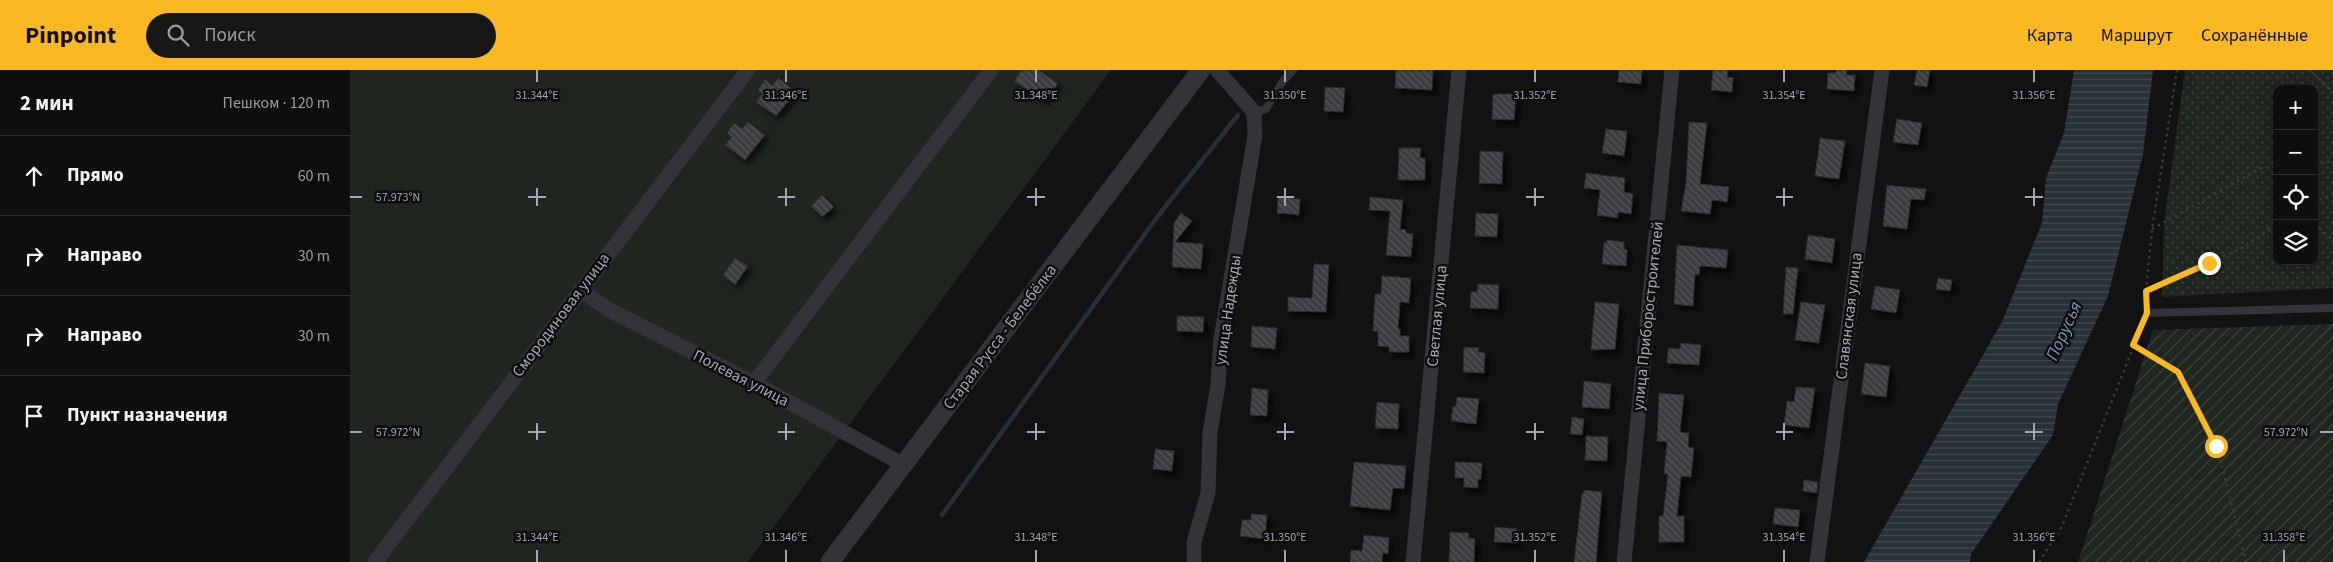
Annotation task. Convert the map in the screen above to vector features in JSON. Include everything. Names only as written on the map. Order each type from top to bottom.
[{"type":"street","name":"Смородиновая улица","points":[[375,562],[748,70]]},
{"type":"street","points":[[754,383],[991,70]]},
{"type":"street","name":"Старая Русса - Белебёлка","points":[[830,562],[1200,70]]},
{"type":"street","points":[[1217,70],[1254,112]]},
{"type":"street","name":"Светлая улица","points":[[1413,562],[1460,70]]},
{"type":"street","name":"улица Приборостроителей","points":[[1624,562],[1672,70]]},
{"type":"street","name":"Славянская улица","points":[[1817,562],[1882,70]]},
{"type":"street","name":"улица Надежды","points":[[1194,562],[1194,542],[1208,493],[1210,432],[1218,385],[1221,339],[1255,135],[1254,112]]},
{"type":"street","name":"Полевая улица","points":[[580,290],[611,311],[754,383],[904,465]]},
{"type":"lane","points":[[1254,112],[1266,109],[1283,81],[1293,70]]},
{"type":"lane","points":[[2147,313],[2333,308]]},
{"type":"path","points":[[2039,562],[2062,526],[2147,313],[2146,291],[2152,229],[2178,70]]},
{"type":"path","points":[[2309,70],[2333,92]]},
{"type":"path","points":[[2318,163],[2333,161]]},
{"type":"path","points":[[2152,229],[2261,168],[2273,167]]},
{"type":"path","points":[[2318,202],[2333,194]]},
{"type":"path","points":[[2146,291],[2240,248],[2273,227]]},
{"type":"path","points":[[2318,227],[2333,240]]},
{"type":"path","points":[[2133,345],[2178,372],[2208,429],[2216,446],[2246,562]]},
{"type":"shaded area","points":[[350,70],[1111,70],[748,562],[350,562]]},
{"type":"shaded area","points":[[2185,70],[2333,70],[2333,288],[2162,297],[2164,223]]},
{"type":"shaded area","points":[[2333,324],[2333,562],[2078,562],[2153,330]]},
{"type":"water","name":"Порусья","points":[[2074,70],[2153,70],[2143,154],[2108,296],[2058,404],[2053,435],[1971,554],[1970,562],[1864,562],[2002,322],[2042,223],[2046,178],[2064,133]]},
{"type":"building","points":[[1022,70],[1039,70],[1058,84],[1043,101],[1014,81]]},
{"type":"building","points":[[1396,70],[1433,70],[1432,90],[1395,88]]},
{"type":"building","points":[[1619,70],[1642,70],[1641,84],[1618,82]]},
{"type":"building","points":[[1713,70],[1728,70],[1727,77],[1733,78],[1732,92],[1711,90]]},
{"type":"building","points":[[1836,70],[1847,70],[1846,75],[1855,75],[1854,91],[1827,89],[1828,73],[1836,73]]},
{"type":"building","points":[[1917,70],[1930,70],[1927,87],[1914,85]]},
{"type":"building","points":[[778,78],[796,92],[776,116],[756,102],[762,94],[758,90],[765,79],[772,86]]},
{"type":"building","points":[[1325,87],[1345,88],[1343,112],[1324,111]]},
{"type":"building","points":[[1493,94],[1516,94],[1514,120],[1492,119]]},
{"type":"building","points":[[1897,119],[1922,123],[1918,145],[1893,142]]},
{"type":"building","points":[[748,122],[765,135],[745,160],[725,145],[732,137],[727,133],[734,123],[742,129]]},
{"type":"building","points":[[1689,122],[1707,123],[1700,184],[1729,187],[1727,202],[1712,200],[1710,214],[1681,211],[1686,183]]},
{"type":"building","points":[[1606,129],[1627,131],[1624,156],[1602,153]]},
{"type":"building","points":[[1820,138],[1845,141],[1839,179],[1815,176]]},
{"type":"building","points":[[1399,148],[1421,148],[1420,158],[1425,158],[1425,180],[1398,180]]},
{"type":"building","points":[[1480,151],[1503,152],[1502,184],[1479,183]]},
{"type":"building","points":[[1586,173],[1625,178],[1624,192],[1633,194],[1631,214],[1618,212],[1618,218],[1597,215],[1600,190],[1584,188]]},
{"type":"building","points":[[1887,185],[1926,189],[1924,200],[1911,199],[1907,229],[1883,226]]},
{"type":"building","points":[[822,195],[834,207],[822,217],[811,206]]},
{"type":"building","points":[[1278,197],[1300,199],[1299,215],[1277,213]]},
{"type":"building","points":[[1370,197],[1403,200],[1400,229],[1406,230],[1406,233],[1413,234],[1411,257],[1386,255],[1390,211],[1369,210]]},
{"type":"building","points":[[1181,213],[1192,221],[1175,242],[1203,244],[1201,269],[1172,267],[1174,223]]},
{"type":"building","points":[[1476,213],[1498,214],[1497,237],[1475,236]]},
{"type":"building","points":[[1808,235],[1835,239],[1832,263],[1805,259]]},
{"type":"building","points":[[1607,240],[1624,242],[1624,249],[1627,250],[1626,266],[1602,264],[1604,243],[1607,243]]},
{"type":"building","points":[[1677,245],[1728,250],[1726,268],[1700,266],[1699,275],[1695,274],[1693,306],[1674,304]]},
{"type":"building","points":[[735,258],[748,266],[735,285],[723,275]]},
{"type":"building","points":[[1314,264],[1329,265],[1326,312],[1288,311],[1288,297],[1312,298]]},
{"type":"building","points":[[1786,267],[1798,268],[1793,314],[1783,314]]},
{"type":"building","points":[[1382,276],[1411,278],[1409,303],[1400,302],[1398,329],[1400,329],[1400,336],[1409,336],[1409,352],[1389,352],[1389,347],[1378,346],[1378,331],[1373,331],[1375,294],[1381,294]]},
{"type":"building","points":[[1938,278],[1952,280],[1950,291],[1936,289]]},
{"type":"building","points":[[1478,284],[1499,285],[1498,309],[1470,308],[1471,292],[1477,292]]},
{"type":"building","points":[[1875,286],[1900,290],[1896,313],[1871,309]]},
{"type":"building","points":[[1595,302],[1619,304],[1615,349],[1591,350]]},
{"type":"building","points":[[1801,302],[1825,305],[1819,343],[1795,340]]},
{"type":"building","points":[[1177,316],[1204,317],[1203,332],[1177,331]]},
{"type":"building","points":[[1252,326],[1277,328],[1275,349],[1251,347]]},
{"type":"building","points":[[1681,343],[1701,345],[1699,365],[1667,363],[1668,348],[1680,349]]},
{"type":"building","points":[[1464,347],[1479,348],[1478,352],[1485,353],[1484,373],[1463,372]]},
{"type":"building","points":[[1865,363],[1890,366],[1886,397],[1861,394]]},
{"type":"building","points":[[1584,381],[1611,384],[1609,409],[1582,407]]},
{"type":"building","points":[[1796,387],[1815,388],[1809,428],[1784,425],[1787,401],[1794,402]]},
{"type":"building","points":[[1252,388],[1268,390],[1267,416],[1250,415]]},
{"type":"building","points":[[1659,393],[1684,395],[1680,432],[1689,433],[1688,447],[1694,448],[1691,477],[1681,476],[1677,516],[1684,516],[1684,542],[1659,542],[1659,516],[1663,516],[1668,474],[1664,474],[1667,442],[1657,441]]},
{"type":"building","points":[[1457,397],[1479,399],[1476,424],[1451,421],[1453,406],[1456,406]]},
{"type":"building","points":[[1377,402],[1399,404],[1398,429],[1375,428]]},
{"type":"building","points":[[1572,417],[1584,419],[1582,435],[1570,434]]},
{"type":"building","points":[[1586,436],[1608,437],[1607,461],[1585,460]]},
{"type":"building","points":[[1155,449],[1174,451],[1172,471],[1153,469]]},
{"type":"building","points":[[1354,462],[1406,466],[1404,489],[1393,488],[1390,510],[1350,506]]},
{"type":"building","points":[[1455,462],[1482,463],[1481,479],[1478,479],[1478,488],[1464,487],[1464,478],[1455,478]]},
{"type":"building","points":[[1804,480],[1818,482],[1817,493],[1803,491]]},
{"type":"building","points":[[1584,490],[1602,492],[1596,562],[1574,562],[1582,493],[1584,493]]},
{"type":"building","points":[[1775,508],[1800,510],[1798,527],[1773,524]]},
{"type":"building","points":[[1251,514],[1267,515],[1265,539],[1240,536],[1242,520],[1251,520]]},
{"type":"building","points":[[1495,527],[1517,529],[1516,543],[1494,542]]},
{"type":"building","points":[[1450,532],[1469,533],[1468,538],[1475,539],[1474,562],[1449,562]]},
{"type":"building","points":[[1364,535],[1389,538],[1388,554],[1383,553],[1382,562],[1350,562],[1351,550],[1362,551]]},
{"type":"waterway","points":[[942,515],[1158,216],[1238,115]]},
{"type":"route","points":[[2209,263],[2146,291],[2147,313],[2133,345],[2178,372],[2216,446]]}]
